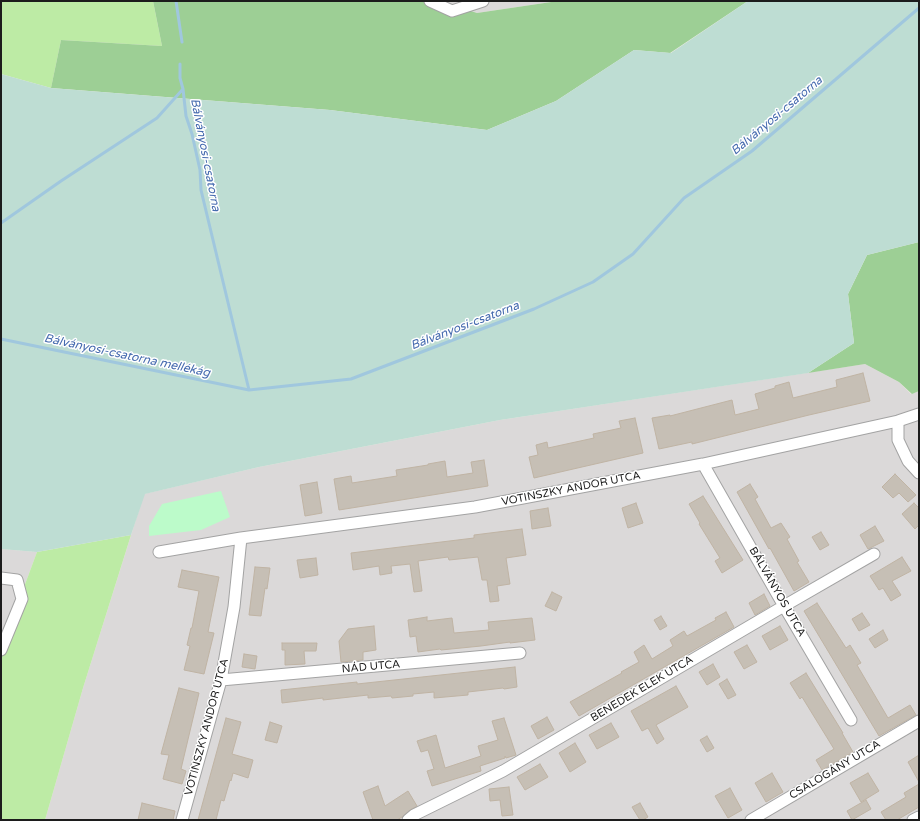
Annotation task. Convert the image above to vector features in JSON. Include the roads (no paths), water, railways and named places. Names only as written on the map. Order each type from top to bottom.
[{"type":"street","points":[[430,1],[452,11],[483,1]]},
{"type":"street","name":"VOTINSZKY ANDOR UTCA","points":[[159,552],[241,538],[475,507],[703,464],[898,421],[919,414]]},
{"type":"street","points":[[898,421],[898,440],[908,460],[919,473]]},
{"type":"street","name":"BÁLVÁNYOS UTCA","points":[[703,464],[851,720]]},
{"type":"street","name":"VOTINSZKY ANDOR UTCA","points":[[182,820],[221,680],[234,607],[241,538]]},
{"type":"street","name":"BENEDEK ELEK UTCA","points":[[408,820],[414,815],[504,771],[874,554]]},
{"type":"street","points":[[1,578],[17,580],[22,599],[1,650]]},
{"type":"street","name":"NÁD UTCA","points":[[221,680],[520,653]]},
{"type":"street","name":"CSALOGÁNY UTCA","points":[[751,820],[919,721]]},
{"type":"street","points":[[913,820],[919,816]]},
{"type":"waterway","name":"Bálványosi-csatorna","points":[[176,1],[182,42]]},
{"type":"waterway","name":"Bálványosi-csatorna","points":[[1,339],[249,390],[351,379],[534,309],[593,282],[633,254],[684,198],[752,151],[919,8]]},
{"type":"waterway","name":"Bálványosi-csatorna","points":[[180,64],[180,78],[183,89],[186,116],[192,134],[200,170],[201,190],[249,390]]},
{"type":"waterway","points":[[1,223],[61,181],[157,118],[183,89]]},
{"type":"water label","name":"Bálványosi-csatorna mellékág","points":[[127,356]]}]
